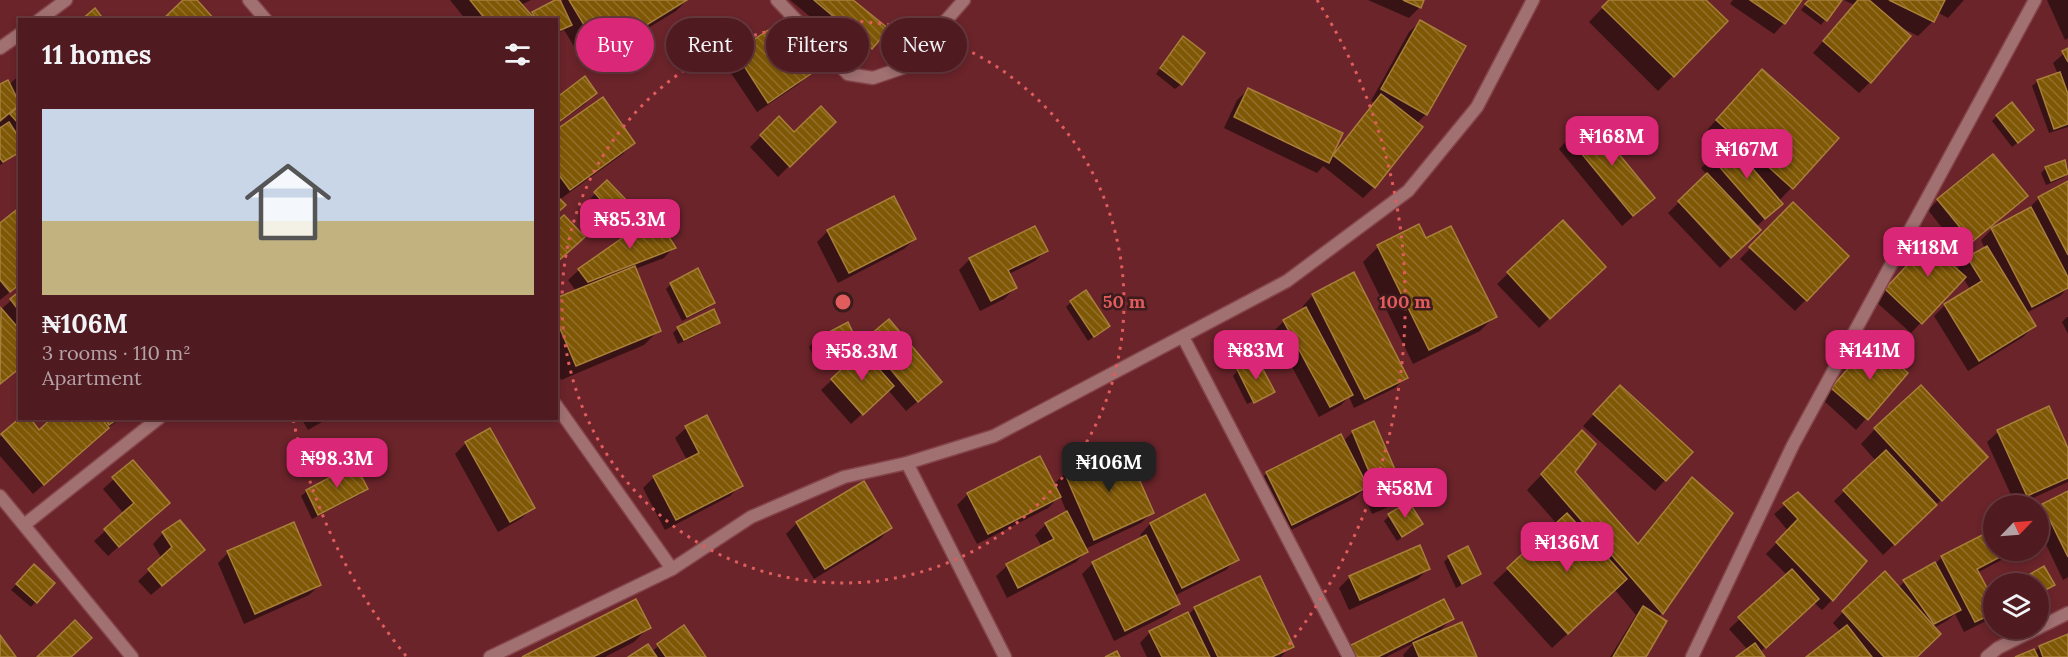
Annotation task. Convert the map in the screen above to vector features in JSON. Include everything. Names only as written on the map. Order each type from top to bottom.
[{"type":"street","points":[[42,18],[66,0]]},
{"type":"street","points":[[249,0],[264,18]]},
{"type":"street","points":[[777,0],[848,74],[873,78],[905,67],[964,0]]},
{"type":"street","points":[[490,657],[672,569],[751,517],[844,477],[907,463],[994,436],[1287,281],[1408,191],[1477,107],[1533,0]]},
{"type":"street","points":[[1692,657],[1793,445],[2035,0]]},
{"type":"street","points":[[0,48],[18,35]]},
{"type":"street","points":[[1183,337],[1349,657]]},
{"type":"street","points":[[558,408],[672,569]]},
{"type":"street","points":[[24,525],[156,420]]},
{"type":"street","points":[[907,463],[1005,657]]},
{"type":"street","points":[[0,496],[132,657]]},
{"type":"street","points":[[2049,623],[2068,614]]},
{"type":"street","points":[[1987,657],[1998,648],[2016,639]]},
{"type":"building","points":[[183,0],[197,0],[213,18],[164,18]]},
{"type":"building","points":[[470,0],[518,0],[534,18],[484,18]]},
{"type":"building","points":[[555,0],[560,0],[572,25],[558,31],[558,18],[535,18],[532,12]]},
{"type":"building","points":[[569,0],[687,0],[654,20],[654,18],[580,18]]},
{"type":"building","points":[[814,0],[853,0],[881,23],[881,38],[872,49],[869,46],[869,18],[835,18]]},
{"type":"building","points":[[1403,0],[1424,0],[1421,8]]},
{"type":"building","points":[[1609,0],[1706,0],[1728,21],[1674,77],[1602,7]]},
{"type":"building","points":[[1750,0],[1802,0],[1785,24]]},
{"type":"building","points":[[1809,0],[1842,0],[1827,21],[1805,4]]},
{"type":"building","points":[[1858,0],[1869,0],[1911,36],[1871,83],[1823,41]]},
{"type":"building","points":[[1889,0],[1945,0],[1934,22]]},
{"type":"building","points":[[95,8],[102,18],[83,18]]},
{"type":"building","points":[[1420,20],[1466,46],[1427,115],[1381,89]]},
{"type":"building","points":[[766,32],[766,72],[812,73],[768,103],[748,72],[754,72],[754,39]]},
{"type":"building","points":[[1183,36],[1205,53],[1182,85],[1160,68]]},
{"type":"building","points":[[2068,48],[2068,62],[2062,51]]},
{"type":"building","points":[[1762,69],[1839,138],[1793,189],[1716,120]]},
{"type":"building","points":[[2060,72],[2068,94],[2068,124],[2054,129],[2037,80]]},
{"type":"building","points":[[585,76],[597,93],[558,122],[558,96]]},
{"type":"building","points":[[8,80],[18,100],[18,106],[0,121],[0,84]]},
{"type":"building","points":[[1248,88],[1343,133],[1329,163],[1234,117]]},
{"type":"building","points":[[1381,94],[1423,127],[1375,188],[1333,155]]},
{"type":"building","points":[[603,97],[635,143],[570,190],[558,174],[558,129]]},
{"type":"building","points":[[2012,102],[2034,130],[2018,143],[1996,115]]},
{"type":"building","points":[[821,106],[836,122],[790,167],[760,135],[779,116],[794,132]]},
{"type":"building","points":[[18,107],[18,123],[10,114]]},
{"type":"building","points":[[1590,119],[1655,198],[1633,216],[1568,137]]},
{"type":"building","points":[[9,122],[18,136],[18,153],[3,162],[0,158],[0,128]]},
{"type":"building","points":[[1729,141],[1783,204],[1765,219],[1710,156]]},
{"type":"building","points":[[1993,154],[2028,196],[1972,242],[1937,199]]},
{"type":"building","points":[[2065,160],[2068,174],[2051,181],[2045,167]]},
{"type":"building","points":[[1707,173],[1761,230],[1731,258],[1678,201]]},
{"type":"building","points":[[607,180],[630,204],[616,217],[594,192]]},
{"type":"building","points":[[2068,181],[2068,255],[2038,197]]},
{"type":"building","points":[[894,196],[916,239],[849,273],[827,230]]},
{"type":"building","points":[[558,197],[566,205],[558,212]]},
{"type":"building","points":[[1793,202],[1849,256],[1807,301],[1749,247]]},
{"type":"building","points":[[2031,207],[2068,277],[2068,288],[2032,307],[1991,228]]},
{"type":"building","points":[[18,209],[18,286],[10,292],[0,280],[0,223]]},
{"type":"building","points":[[564,215],[585,237],[558,261],[558,220]]},
{"type":"building","points":[[655,215],[676,248],[588,282],[578,269]]},
{"type":"building","points":[[1563,220],[1606,267],[1550,319],[1507,272]]},
{"type":"building","points":[[1419,224],[1426,238],[1451,226],[1497,317],[1429,350],[1377,245]]},
{"type":"building","points":[[1035,226],[1048,251],[1008,270],[1017,288],[991,301],[969,258]]},
{"type":"building","points":[[1941,229],[1960,247],[1947,260],[1966,277],[1922,324],[1885,289]]},
{"type":"building","points":[[1987,246],[2036,326],[1979,361],[1944,304],[1982,281],[1967,257]]},
{"type":"building","points":[[635,266],[661,331],[576,366],[558,324],[558,297]]},
{"type":"building","points":[[698,268],[715,303],[687,317],[670,283]]},
{"type":"building","points":[[1354,272],[1408,378],[1365,399],[1312,294]]},
{"type":"building","points":[[1086,290],[1110,326],[1094,337],[1070,301]]},
{"type":"building","points":[[18,293],[18,309],[10,299]]},
{"type":"building","points":[[1306,307],[1353,395],[1330,407],[1283,320]]},
{"type":"building","points":[[1,308],[18,328],[18,370],[0,384]]},
{"type":"building","points":[[714,309],[720,323],[684,340],[677,327]]},
{"type":"building","points":[[889,319],[942,382],[918,402],[865,339]]},
{"type":"building","points":[[848,322],[855,337],[821,355],[814,340]]},
{"type":"building","points":[[1872,341],[1908,373],[1868,420],[1831,388]]},
{"type":"building","points":[[862,350],[894,386],[863,415],[831,379]]},
{"type":"building","points":[[1257,358],[1275,392],[1254,403],[1237,369]]},
{"type":"building","points":[[1620,385],[1693,452],[1666,481],[1593,414]]},
{"type":"building","points":[[1921,385],[1988,457],[1942,501],[1874,428]]},
{"type":"building","points":[[2049,406],[2068,448],[2068,478],[2027,495],[1997,430]]},
{"type":"building","points":[[707,415],[743,486],[676,520],[653,476],[699,453],[685,426]]},
{"type":"building","points":[[18,420],[32,420],[39,430],[50,420],[103,420],[109,428],[44,485],[1,434]]},
{"type":"building","points":[[105,420],[116,420],[109,425]]},
{"type":"building","points":[[1374,421],[1406,495],[1383,505],[1352,431]]},
{"type":"building","points":[[490,428],[535,508],[510,522],[465,442]]},
{"type":"building","points":[[1582,430],[1596,444],[1575,472],[1638,544],[1692,477],[1733,513],[1663,614],[1541,474]]},
{"type":"building","points":[[1341,434],[1368,487],[1292,525],[1266,472]]},
{"type":"building","points":[[1124,445],[1154,513],[1094,540],[1064,472]]},
{"type":"building","points":[[1886,450],[1937,505],[1895,545],[1843,490]]},
{"type":"building","points":[[1040,456],[1061,497],[988,534],[967,493]]},
{"type":"building","points":[[133,460],[170,503],[119,547],[104,529],[134,503],[112,477]]},
{"type":"building","points":[[355,464],[368,489],[318,515],[306,490]]},
{"type":"building","points":[[864,481],[892,528],[825,569],[796,522]]},
{"type":"building","points":[[2068,491],[2068,557],[2049,518],[2049,500]]},
{"type":"building","points":[[1798,492],[1867,561],[1833,601],[1776,542],[1798,519],[1783,503]]},
{"type":"building","points":[[1205,494],[1239,560],[1182,588],[1150,523]]},
{"type":"building","points":[[1409,502],[1423,524],[1402,537],[1388,514]]},
{"type":"building","points":[[1067,511],[1088,552],[1018,588],[1006,564],[1054,539],[1045,523]]},
{"type":"building","points":[[1567,513],[1627,579],[1568,634],[1507,568]]},
{"type":"building","points":[[180,520],[205,550],[162,586],[148,569],[172,547],[162,532]]},
{"type":"building","points":[[294,522],[321,585],[255,614],[227,551]]},
{"type":"building","points":[[1146,535],[1180,604],[1125,631],[1092,562]]},
{"type":"building","points":[[1983,535],[1983,561],[1992,561],[1977,569],[1983,580],[1983,618],[1975,622],[1941,556]]},
{"type":"building","points":[[1420,545],[1430,569],[1360,600],[1349,576]]},
{"type":"building","points":[[1468,546],[1481,574],[1462,584],[1448,556]]},
{"type":"building","points":[[1935,562],[1961,610],[1934,624],[1903,580]]},
{"type":"building","points":[[34,564],[55,583],[37,603],[16,584]]},
{"type":"building","points":[[2044,566],[2048,573],[2032,573]]},
{"type":"building","points":[[1792,569],[1819,599],[1766,648],[1738,617]]},
{"type":"building","points":[[1885,571],[1941,634],[1917,657],[1884,657],[1842,611]]},
{"type":"building","points":[[2049,575],[2055,585],[2049,588]]},
{"type":"building","points":[[1260,576],[1294,647],[1272,657],[1218,657],[1194,607]]},
{"type":"building","points":[[636,599],[651,628],[593,657],[522,657]]},
{"type":"building","points":[[1444,599],[1454,619],[1378,657],[1352,657],[1347,647]]},
{"type":"building","points":[[1643,606],[1667,621],[1646,657],[1613,657]]},
{"type":"building","points":[[1188,612],[1210,657],[1162,657],[1149,631]]},
{"type":"building","points":[[75,620],[92,638],[71,657],[37,657]]},
{"type":"building","points":[[1462,622],[1477,657],[1419,657],[1413,643]]},
{"type":"building","points":[[684,625],[706,657],[666,657],[657,644]]},
{"type":"building","points":[[1847,625],[1872,657],[1806,657]]},
{"type":"building","points":[[2068,634],[2068,657],[2043,657],[2039,646]]},
{"type":"building","points":[[0,635],[16,657],[0,657]]},
{"type":"building","points":[[1755,643],[1765,657],[1736,657]]},
{"type":"building","points":[[648,644],[657,657],[628,657]]},
{"type":"building","points":[[2034,649],[2038,657],[2015,657]]},
{"type":"building","points":[[1117,651],[1120,657],[1105,657]]}]
